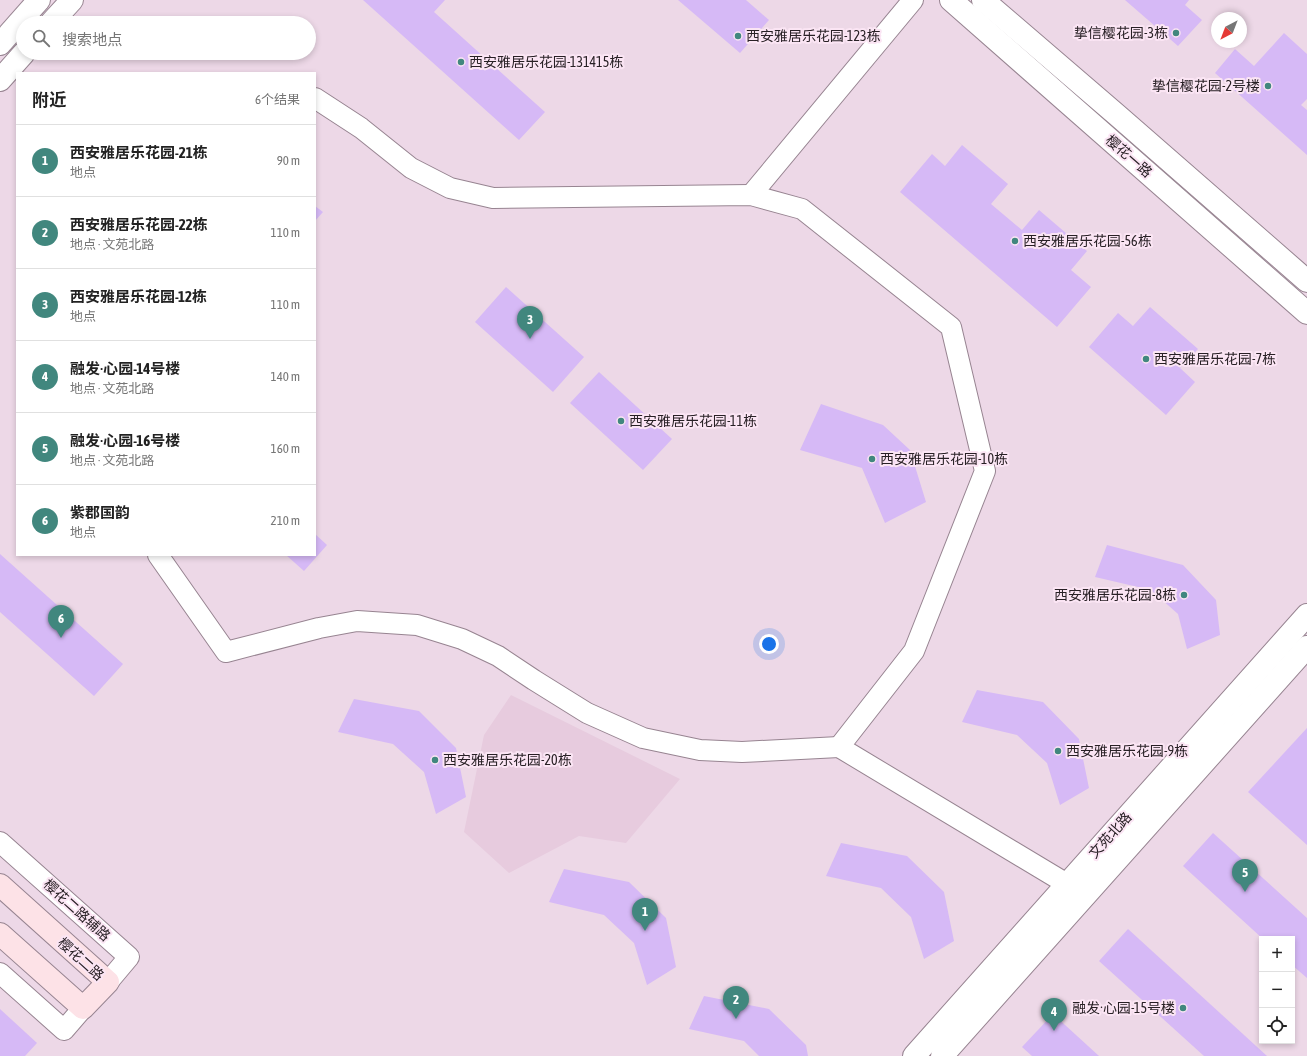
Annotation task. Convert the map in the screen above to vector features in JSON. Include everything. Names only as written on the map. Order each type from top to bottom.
[{"type":"main road","name":"樱花二路","points":[[0,886],[108,982],[83,1008]]},
{"type":"main road","points":[[0,934],[83,1008]]},
{"type":"street","points":[[25,16],[39,0]]},
{"type":"street","points":[[57,16],[72,0]]},
{"type":"street","points":[[751,195],[913,0]]},
{"type":"street","name":"樱花一路","points":[[951,0],[1307,313]]},
{"type":"street","name":"樱花一路","points":[[983,0],[1307,281]]},
{"type":"street","points":[[0,44],[16,26]]},
{"type":"street","points":[[0,80],[18,60]]},
{"type":"street","points":[[316,99],[361,128],[411,168],[450,188],[493,198],[751,195],[802,209],[951,327],[985,471],[914,651],[839,747]]},
{"type":"street","points":[[159,556],[226,652],[319,628],[357,621],[417,625],[462,639],[498,656],[587,713],[643,738],[700,750],[742,752],[839,747],[1067,884]]},
{"type":"street","name":"文苑北路","points":[[914,1056],[1307,615]]},
{"type":"street","name":"文苑北路","points":[[942,1056],[1307,647]]},
{"type":"street","name":"樱花二路辅路","points":[[0,842],[129,957],[108,982]]},
{"type":"street","points":[[0,973],[64,1030],[83,1008]]},
{"type":"shaded area","points":[[511,695],[680,779],[626,843],[579,836],[509,873],[464,832],[484,735]]},
{"type":"building","name":"西安雅居乐花园-131415栋","points":[[363,0],[445,0],[434,12],[545,112],[519,140]]},
{"type":"building","name":"西安雅居乐花园-123栋","points":[[678,0],[746,0],[769,20],[740,53]]},
{"type":"building","name":"挚信樱花园-3栋","points":[[1125,0],[1189,0],[1185,5],[1202,20],[1178,46]]},
{"type":"building","name":"挚信樱花园-2号楼","points":[[1284,33],[1307,54],[1307,99],[1301,105],[1307,110],[1307,155],[1215,73],[1235,49],[1254,66]]},
{"type":"building","name":"西安雅居乐花园-56栋","points":[[962,145],[1008,184],[991,204],[1022,230],[1039,210],[1087,251],[1071,270],[1091,287],[1057,327],[900,192],[932,154],[945,166]]},
{"type":"building","points":[[316,207],[323,212],[316,220]]},
{"type":"building","points":[[506,287],[584,357],[553,392],[475,322]]},
{"type":"building","name":"西安雅居乐花园-7栋","points":[[1150,307],[1198,349],[1180,368],[1195,382],[1166,415],[1089,347],[1118,313],[1133,326]]},
{"type":"building","name":"西安雅居乐花园-11栋","points":[[599,372],[672,439],[643,470],[570,403]]},
{"type":"building","name":"西安雅居乐花园-10栋","points":[[821,404],[883,425],[910,450],[926,502],[885,523],[862,468],[800,450]]},
{"type":"building","points":[[316,535],[327,545],[304,571],[287,556],[316,556]]},
{"type":"building","name":"西安雅居乐花园-8栋","points":[[1107,545],[1183,565],[1216,600],[1220,635],[1187,649],[1178,614],[1151,590],[1095,577]]},
{"type":"building","points":[[0,554],[123,664],[94,696],[0,612]]},
{"type":"building","name":"西安雅居乐花园-9栋","points":[[977,690],[1043,702],[1079,739],[1089,788],[1060,805],[1047,763],[1017,735],[962,722]]},
{"type":"building","name":"西安雅居乐花园-20栋","points":[[354,699],[419,711],[456,748],[466,797],[436,814],[424,772],[393,744],[338,732]]},
{"type":"building","points":[[1307,728],[1307,845],[1248,792]]},
{"type":"building","points":[[1213,833],[1307,918],[1307,978],[1295,968],[1295,936],[1260,936],[1183,866]]},
{"type":"building","points":[[841,843],[907,856],[944,892],[954,941],[924,959],[911,917],[881,888],[826,876]]},
{"type":"building","points":[[564,869],[629,882],[666,918],[676,967],[647,985],[634,943],[604,915],[549,902]]},
{"type":"building","name":"融发·心园-15号楼","points":[[1128,929],[1267,1056],[1204,1056],[1099,961]]},
{"type":"building","points":[[704,996],[769,1009],[806,1045],[808,1056],[759,1056],[744,1041],[689,1029]]},
{"type":"building","points":[[0,1009],[37,1043],[25,1056],[0,1056]]},
{"type":"building","points":[[1053,1014],[1099,1056],[1032,1056],[1022,1047]]},
{"type":"place","name":"挚信樱花园-3栋","points":[[1176,33]]},
{"type":"place","name":"西安雅居乐花园-123栋","points":[[738,36]]},
{"type":"place","name":"西安雅居乐花园-131415栋","points":[[461,62]]},
{"type":"place","name":"挚信樱花园-2号楼","points":[[1268,86]]},
{"type":"place","name":"西安雅居乐花园-56栋","points":[[1015,241]]},
{"type":"place","name":"西安雅居乐花园-12栋","points":[[530,339]]},
{"type":"place","name":"西安雅居乐花园-7栋","points":[[1146,359]]},
{"type":"place","name":"西安雅居乐花园-11栋","points":[[621,421]]},
{"type":"place","name":"西安雅居乐花园-10栋","points":[[872,459]]},
{"type":"place","name":"西安雅居乐花园-8栋","points":[[1184,595]]},
{"type":"place","name":"紫郡国韵","points":[[61,638]]},
{"type":"place","name":"西安雅居乐花园-9栋","points":[[1058,751]]},
{"type":"place","name":"西安雅居乐花园-20栋","points":[[435,760]]},
{"type":"place","name":"融发·心园-16号楼","points":[[1245,892]]},
{"type":"place","name":"西安雅居乐花园-21栋","points":[[645,931]]},
{"type":"place","name":"融发·心园-15号楼","points":[[1183,1008]]},
{"type":"place","name":"西安雅居乐花园-22栋","points":[[736,1019]]},
{"type":"place","name":"融发·心园-14号楼","points":[[1054,1031]]}]
